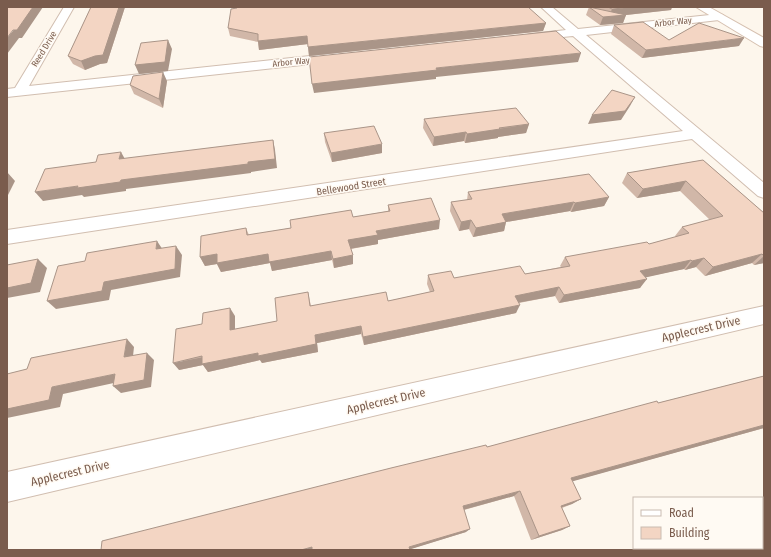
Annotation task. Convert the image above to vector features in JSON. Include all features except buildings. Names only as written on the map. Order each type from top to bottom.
[{"type":"main road","points":[[701,7],[764,33]]},
{"type":"main road","points":[[716,12],[739,15]]},
{"type":"main road","points":[[716,12],[764,43]]},
{"type":"street","name":"Reed Drive","points":[[13,92],[69,7]]},
{"type":"street","points":[[546,7],[764,192]]},
{"type":"street","name":"Arbor Way","points":[[521,38],[576,32],[716,12]]},
{"type":"street","name":"Arbor Way","points":[[13,92],[348,56]]},
{"type":"street","name":"Bellewood Street","points":[[7,237],[696,134]]},
{"type":"street","name":"Applecrest Drive","points":[[7,487],[764,315]]}]
